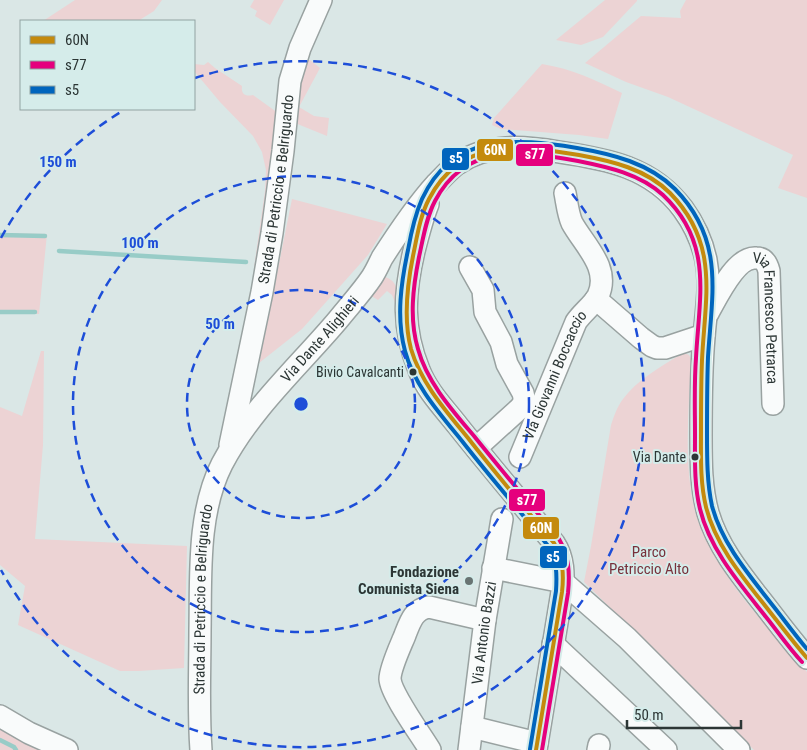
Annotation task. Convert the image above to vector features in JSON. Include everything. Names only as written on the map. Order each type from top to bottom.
[{"type":"street","name":"Strada di Petriccio e Belriguardo","points":[[228,453],[262,292],[272,233],[282,164],[290,81],[300,48],[322,0]]},
{"type":"street","name":"Via Dante Alighieri","points":[[266,401],[330,328],[372,276],[385,253],[424,198],[457,164],[484,152],[515,147],[596,158],[621,164],[642,173],[663,187],[675,198],[697,232],[705,255],[708,272],[701,386],[701,461],[704,495],[710,520],[720,542],[750,586],[807,658]]},
{"type":"street","name":"Via Dante Alighieri","points":[[443,177],[426,208],[409,273],[406,292],[406,315],[410,344],[417,366],[427,386],[554,543],[560,553],[563,574]]},
{"type":"street","name":"Via Giovanni Boccaccio","points":[[520,457],[576,322],[599,294],[600,270],[571,220],[565,193]]},
{"type":"street","name":"Via Francesco Petrarca","points":[[705,326],[720,292],[740,264],[754,257],[760,258],[766,263],[769,270],[773,404]]},
{"type":"street","points":[[470,267],[483,290],[485,312],[501,342],[506,360],[524,398],[523,404],[519,409],[476,448]]},
{"type":"street","points":[[372,276],[389,270],[400,270],[409,273]]},
{"type":"street","name":"Via Giovanni Boccaccio","points":[[596,299],[641,338],[657,348],[665,348],[705,326]]},
{"type":"street","points":[[243,382],[250,392],[266,401]]},
{"type":"street","name":"Strada di Petriccio e Belriguardo","points":[[201,750],[202,537],[216,478],[228,453],[266,401]]},
{"type":"street","name":"Via Antonio Bazzi","points":[[469,750],[485,620],[502,518]]},
{"type":"street","points":[[493,568],[563,574],[627,638],[729,746]]},
{"type":"street","points":[[472,727],[536,747],[563,574]]},
{"type":"street","points":[[430,750],[399,700],[390,679],[410,622],[417,613],[425,608],[485,620]]},
{"type":"street","points":[[553,644],[659,747]]},
{"type":"street","points":[[0,716],[67,750]]},
{"type":"green space","points":[[75,0],[162,0],[154,11],[140,20],[45,20]]},
{"type":"green space","points":[[254,0],[284,0],[270,25],[255,16],[257,11],[250,7]]},
{"type":"green space","points":[[605,0],[637,1],[603,37],[581,45],[556,40]]},
{"type":"green space","points":[[686,0],[807,0],[807,198],[778,188],[793,155],[668,97],[626,82],[585,63],[641,16],[681,18],[680,11]]},
{"type":"green space","points":[[306,60],[310,60],[320,68],[299,107],[314,116],[329,118],[327,136],[295,123]]},
{"type":"green space","points":[[208,62],[242,86],[244,94],[248,96],[253,95],[278,113],[276,142],[254,277],[265,191],[266,170],[262,152],[253,136],[220,102],[195,72],[195,64],[204,65]]},
{"type":"green space","points":[[542,64],[574,72],[622,93],[608,139],[501,129],[492,125],[494,118]]},
{"type":"green space","points":[[292,199],[387,224],[368,255],[302,329],[259,363]]},
{"type":"green space","points":[[0,233],[47,234],[39,314],[0,314]]},
{"type":"green space","points":[[385,277],[394,282],[396,286],[398,310],[392,295],[387,291],[378,300],[368,294],[379,280]]},
{"type":"green space","points":[[41,351],[44,351],[43,445],[35,539],[187,546],[184,668],[120,671],[18,625],[25,586],[0,565],[0,407],[22,416]]},
{"type":"green space","name":"Parco Petriccio Alto","points":[[684,353],[689,355],[691,359],[688,455],[691,493],[695,511],[713,554],[727,575],[758,617],[807,672],[807,750],[754,750],[584,582],[611,425],[619,405],[642,380]]},
{"type":"green space","points":[[0,728],[43,750],[0,750]]},
{"type":"waterway","points":[[0,235],[45,236]]},
{"type":"waterway","points":[[59,251],[246,262]]},
{"type":"waterway","points":[[0,312],[35,312]]},
{"type":"waterway","points":[[0,740],[16,750]]},
{"type":"transit line","name":"s5","points":[[530,749],[556,591],[554,558],[549,547],[483,468],[429,399],[409,364],[402,339],[400,313],[403,275],[415,218],[422,199],[435,177],[451,161],[469,151],[488,145],[509,142],[531,142],[603,153],[629,161],[654,172],[675,189],[691,208],[702,228],[712,268],[712,311],[707,386],[707,461],[712,506],[723,533],[738,559],[807,649]]},
{"type":"transit line","name":"60N","points":[[536,750],[562,592],[563,573],[561,561],[554,543],[435,396],[415,361],[407,326],[409,279],[423,212],[442,179],[458,165],[475,155],[494,150],[514,148],[536,149],[557,151],[616,163],[639,172],[661,185],[686,212],[697,232],[706,272],[701,377],[702,479],[706,507],[717,536],[732,562],[807,658]]},
{"type":"transit line","name":"s77","points":[[542,750],[568,593],[569,572],[567,558],[559,539],[441,395],[427,373],[415,338],[413,315],[415,280],[429,214],[448,182],[463,168],[479,160],[497,155],[536,155],[557,157],[612,169],[623,172],[654,188],[679,213],[690,232],[697,252],[700,272],[695,367],[695,472],[700,509],[711,539],[727,566],[802,662]]},
{"type":"place","name":"Bivio Cavalcanti","points":[[413,372]]},
{"type":"place","name":"Via Dante","points":[[695,457]]},
{"type":"place","name":"Fondazione Comunista Siena","points":[[469,581]]}]
